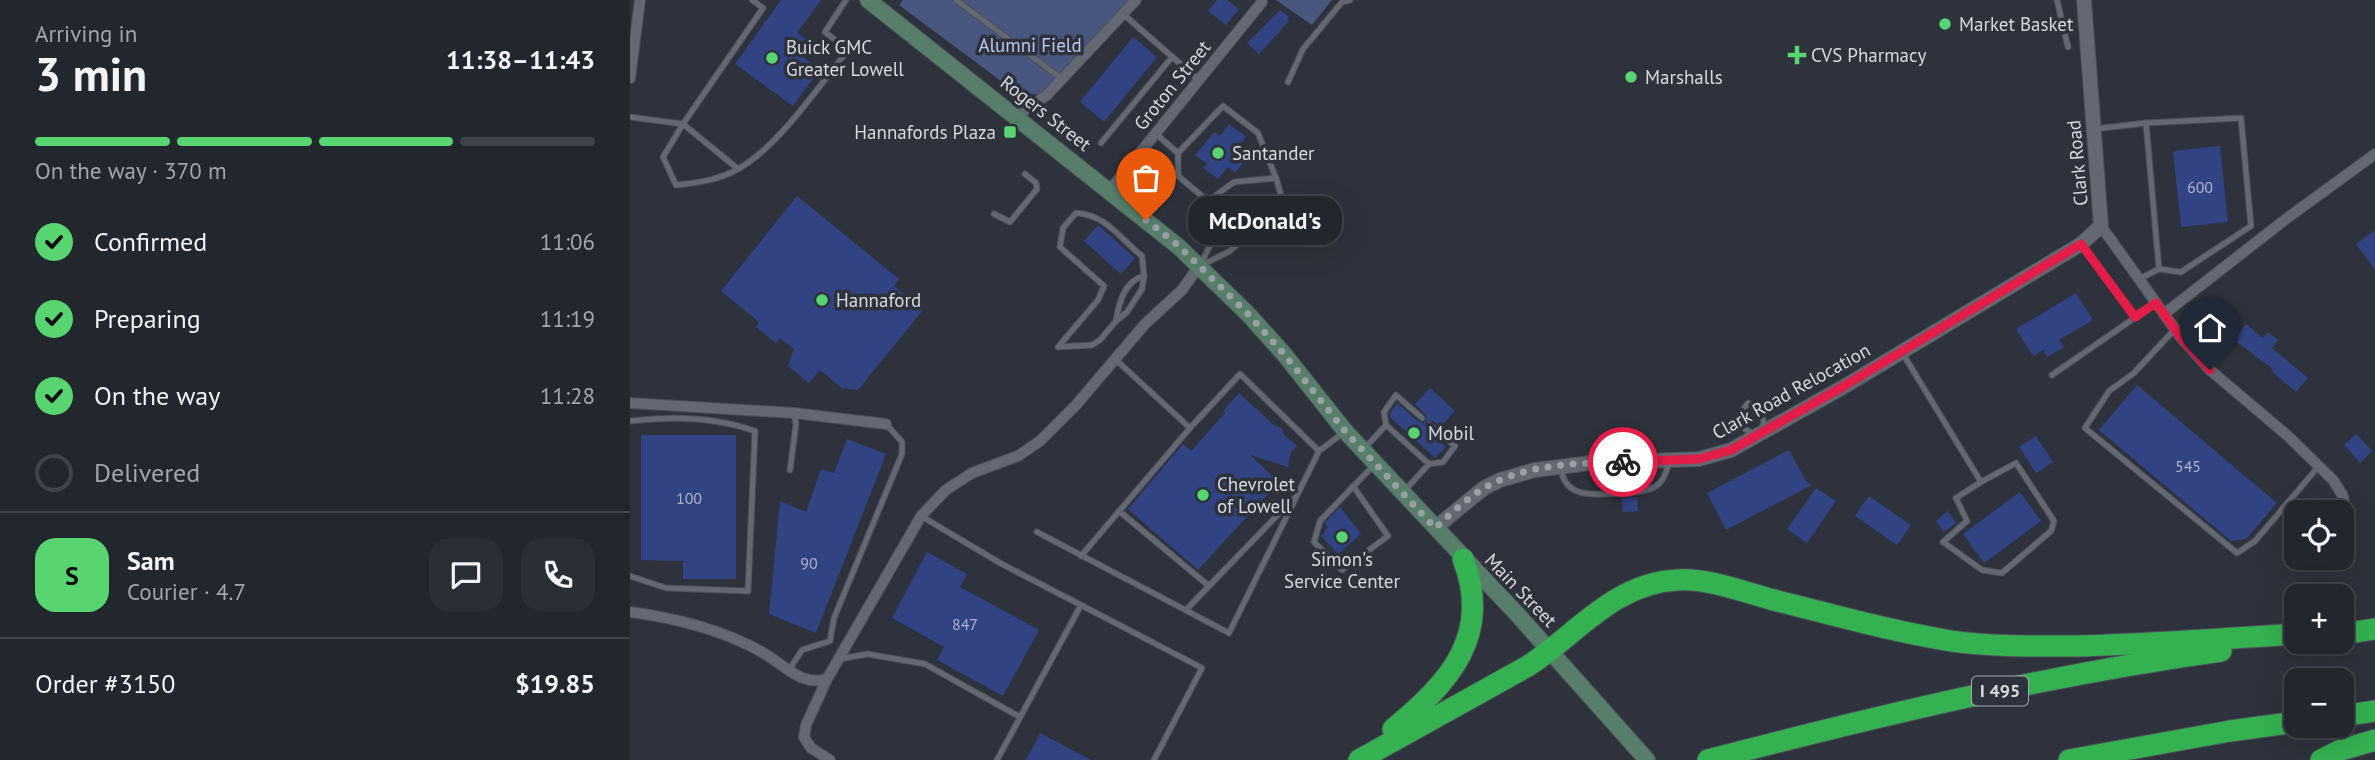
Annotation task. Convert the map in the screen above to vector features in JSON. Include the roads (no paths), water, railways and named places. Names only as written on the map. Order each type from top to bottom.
[{"type":"highway","points":[[1358,760],[1437,690],[1462,655],[1469,636],[1472,604],[1463,559]]},
{"type":"highway","points":[[1358,760],[1528,666],[1550,651],[1596,611],[1626,592],[1646,585],[1677,580],[1709,583],[1889,630],[1954,641],[2024,647],[2137,644],[2284,635]]},
{"type":"highway","points":[[2354,631],[2375,629]]},
{"type":"highway","name":"I 495","points":[[1708,760],[1841,725],[2027,685],[2284,642]]},
{"type":"highway","points":[[2354,714],[2375,711]]},
{"type":"highway","points":[[2069,760],[2284,724]]},
{"type":"highway","points":[[2321,760],[2341,750],[2375,740]]},
{"type":"main road","name":"Rogers Street","points":[[868,0],[1179,246],[1266,334],[1363,450]]},
{"type":"main road","name":"Main Street","points":[[1363,450],[1550,651],[1647,760]]},
{"type":"street","points":[[630,78],[640,0]]},
{"type":"street","points":[[1016,116],[1047,95],[1136,0]]},
{"type":"street","name":"Clark Road","points":[[2084,0],[2101,226],[2175,329],[2210,370],[2320,465],[2340,489],[2342,500]]},
{"type":"street","name":"Groton Street","points":[[1110,191],[1262,2]]},
{"type":"street","points":[[2164,314],[2286,219],[2375,155]]},
{"type":"street","name":"Clark Road Relocation","points":[[1435,528],[1472,496],[1500,480],[1561,466],[1699,459],[1716,455],[1757,436],[1902,352],[2081,244],[2101,226]]},
{"type":"street","points":[[830,760],[811,748],[804,737],[806,725],[828,678],[921,516],[946,490],[971,473],[1018,456],[1040,441],[1076,405],[1144,324],[1182,290],[1199,267]]},
{"type":"street","points":[[630,403],[794,413],[886,424]]},
{"type":"street","points":[[630,612],[671,618],[727,636],[761,651],[798,677],[816,682],[828,678]]},
{"type":"lane","points":[[752,0],[763,8],[663,157],[676,185],[705,182],[738,169],[767,149],[848,50],[825,32],[846,0]]},
{"type":"lane","points":[[956,0],[1062,79]]},
{"type":"lane","points":[[1288,82],[1303,49],[1342,2],[1350,0]]},
{"type":"lane","points":[[2057,0],[2068,47]]},
{"type":"lane","points":[[1123,14],[1199,80]]},
{"type":"lane","points":[[1101,142],[1172,57]]},
{"type":"lane","points":[[1276,178],[1234,183],[1208,201],[1178,176],[1178,153],[1223,106],[1258,133],[1276,178],[1286,212]]},
{"type":"lane","points":[[630,117],[683,124],[738,169]]},
{"type":"lane","points":[[2094,129],[2146,123],[2242,118],[2251,226],[2181,272],[2160,269],[2139,279]]},
{"type":"lane","points":[[2146,123],[2160,269]]},
{"type":"lane","points":[[1156,134],[1178,153]]},
{"type":"lane","points":[[994,214],[1010,222],[1037,189],[1036,183],[1025,174]]},
{"type":"lane","points":[[1316,209],[1299,223],[1247,236],[1230,251],[1199,267],[1216,233],[1228,223],[1247,214],[1316,209]]},
{"type":"lane","points":[[1076,213],[1091,214],[1105,222],[1142,256],[1144,276],[1142,289],[1127,312],[1100,340],[1092,345],[1058,347],[1098,300],[1104,286],[1060,247],[1063,228],[1076,213]]},
{"type":"lane","points":[[2081,244],[2135,317]]},
{"type":"lane","points":[[1116,321],[1122,293],[1137,278],[1144,276]]},
{"type":"lane","points":[[2052,375],[2156,303]]},
{"type":"lane","points":[[2175,329],[2134,373],[2109,391],[2085,428],[2237,554],[2255,541],[2320,465]]},
{"type":"lane","points":[[1902,352],[1981,482]]},
{"type":"lane","points":[[1115,359],[1190,428]]},
{"type":"lane","points":[[1081,556],[1190,428],[1240,374],[1319,452]]},
{"type":"lane","points":[[1422,418],[1396,395],[1384,412],[1386,425],[1429,464]]},
{"type":"lane","points":[[1748,403],[1760,410],[1764,423],[1757,436],[1745,429],[1740,414],[1748,403]]},
{"type":"lane","points":[[790,470],[796,424],[794,413]]},
{"type":"lane","points":[[630,421],[666,417],[739,425],[755,430],[748,591],[666,588],[630,576]]},
{"type":"lane","points":[[789,670],[802,650],[830,640],[834,618],[902,454],[902,442],[886,424]]},
{"type":"lane","points":[[1363,450],[1386,425]]},
{"type":"lane","points":[[1402,492],[1429,464],[1443,462],[1455,446],[1430,425]]},
{"type":"lane","points":[[1037,532],[1229,633],[1319,452],[1345,431]]},
{"type":"lane","points":[[1561,466],[1562,478],[1570,488],[1580,494],[1595,495],[1644,491],[1657,486],[1665,478],[1670,460]]},
{"type":"lane","points":[[1353,486],[1388,536],[1342,570],[1314,542],[1320,520],[1353,486],[1376,463]]},
{"type":"lane","points":[[2016,463],[2054,521],[2052,531],[2002,573],[1982,570],[1943,542],[1966,522],[1956,498],[1981,482],[2016,463]]},
{"type":"lane","points":[[1186,610],[1298,494]]},
{"type":"lane","points":[[1119,511],[1209,586]]},
{"type":"lane","points":[[921,516],[1000,562],[1202,668],[1154,760]]},
{"type":"lane","points":[[997,760],[1081,605]]},
{"type":"lane","points":[[841,659],[867,654],[925,664],[1020,717]]},
{"type":"place","name":"Market Basket","points":[[1945,24]]},
{"type":"place","name":"CVS Pharmacy","points":[[1797,55]]},
{"type":"place","name":"Buick GMC Greater Lowell","points":[[772,58]]},
{"type":"place","name":"Marshalls","points":[[1631,77]]},
{"type":"place","name":"Hannafords Plaza","points":[[1010,132]]},
{"type":"place","name":"Santander","points":[[1218,153]]},
{"type":"place","name":"McDonald's","points":[[1146,220]]},
{"type":"place","name":"Hannaford","points":[[822,300]]},
{"type":"place","name":"Mobil","points":[[1414,433]]},
{"type":"place","name":"Chevrolet of Lowell","points":[[1203,495]]},
{"type":"place","name":"Simon's Service Center","points":[[1342,537]]},
{"type":"park label","name":"Alumni Field","points":[[1030,45]]}]
